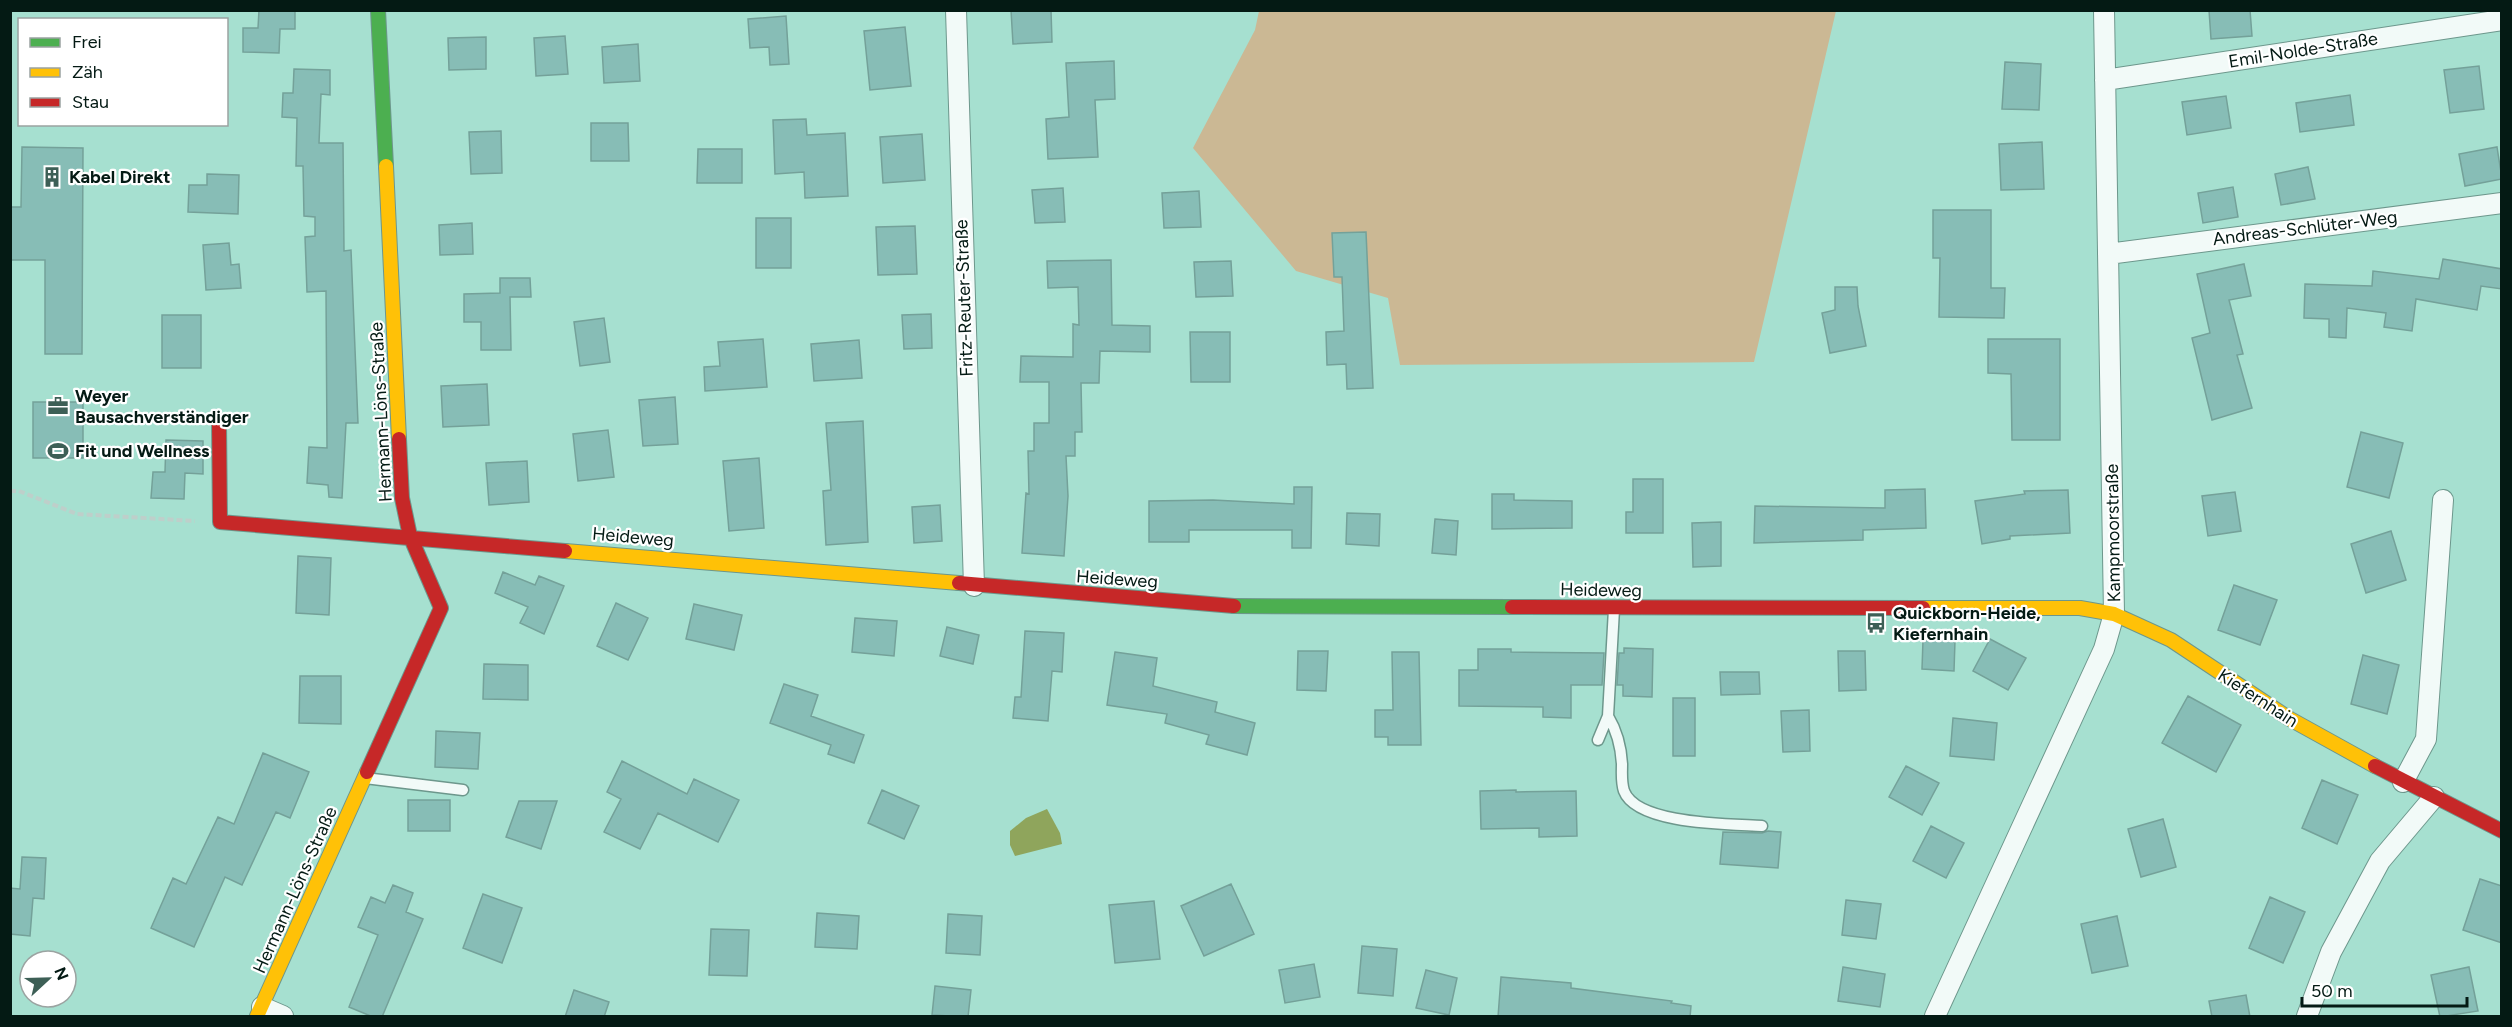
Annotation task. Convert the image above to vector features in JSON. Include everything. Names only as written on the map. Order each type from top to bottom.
[{"type":"street","name":"Hermann-Löns-Straße","points":[[260,1012],[441,608],[410,536],[402,498],[378,10]]},
{"type":"street","name":"Fritz-Reuter-Straße","points":[[956,10],[974,586]]},
{"type":"street","name":"Kampmoorstraße","points":[[1935,1017],[2104,649],[2114,614],[2104,10]]},
{"type":"street","name":"Emil-Nolde-Straße","points":[[2105,80],[2502,20]]},
{"type":"street","name":"Andreas-Schlüter-Weg","points":[[2108,254],[2502,203]]},
{"type":"street","points":[[219,422],[220,522]]},
{"type":"street","points":[[2403,782],[2426,739],[2443,500]]},
{"type":"street","name":"Heideweg","points":[[220,522],[1234,606],[2080,608],[2114,614]]},
{"type":"street","name":"Kiefernhain","points":[[2114,614],[2171,640],[2290,719],[2403,782],[2502,831]]},
{"type":"street","points":[[2307,1017],[2331,952],[2380,861],[2434,797]]},
{"type":"street","points":[[260,1012],[283,1017]]},
{"type":"lane","points":[[1598,740],[1608,716],[1614,608]]},
{"type":"lane","points":[[1608,716],[1618,732],[1621,779],[1625,793],[1631,801],[1656,814],[1678,820],[1762,826]]},
{"type":"lane","points":[[365,778],[463,790]]},
{"type":"path","points":[[10,491],[19,491],[77,514],[220,522]]},
{"type":"shaded area","points":[[1259,11],[1836,11],[1754,362],[1400,365],[1388,298],[1296,271],[1193,148],[1255,30]]},
{"type":"shaded area","points":[[1047,809],[1060,833],[1062,844],[1015,856],[1010,845],[1010,831],[1026,818]]},
{"type":"building","points":[[259,10],[295,10],[295,29],[280,29],[279,53],[243,52],[243,28],[258,28]]},
{"type":"building","points":[[1011,10],[1051,10],[1052,42],[1013,44]]},
{"type":"building","points":[[2209,10],[2250,10],[2252,36],[2211,39]]},
{"type":"building","points":[[786,16],[789,64],[770,65],[769,47],[750,48],[748,19]]},
{"type":"building","points":[[905,27],[911,86],[870,90],[864,31]]},
{"type":"building","points":[[565,36],[568,74],[536,76],[534,38]]},
{"type":"building","points":[[486,37],[486,69],[449,70],[448,38]]},
{"type":"building","points":[[638,44],[640,81],[604,83],[602,47]]},
{"type":"building","points":[[1114,61],[1115,99],[1095,100],[1098,157],[1048,159],[1046,119],[1069,117],[1066,63]]},
{"type":"building","points":[[2005,62],[2041,64],[2039,110],[2002,109]]},
{"type":"building","points":[[2479,66],[2484,109],[2450,113],[2444,70]]},
{"type":"building","points":[[294,69],[330,70],[330,95],[321,94],[319,143],[343,143],[344,251],[351,250],[358,423],[346,423],[342,498],[329,497],[328,485],[307,483],[309,447],[327,448],[326,291],[307,292],[305,237],[315,236],[315,217],[304,216],[303,166],[296,166],[297,118],[282,117],[283,93],[293,93]]},
{"type":"building","points":[[2350,95],[2354,125],[2300,132],[2296,103]]},
{"type":"building","points":[[2226,96],[2231,128],[2187,135],[2182,102]]},
{"type":"building","points":[[806,119],[807,135],[845,133],[848,196],[805,198],[804,172],[775,174],[773,120]]},
{"type":"building","points":[[591,123],[628,123],[629,161],[591,161]]},
{"type":"building","points":[[501,131],[502,173],[471,174],[469,132]]},
{"type":"building","points":[[922,134],[925,180],[883,183],[880,137]]},
{"type":"building","points":[[2042,142],[2044,189],[2001,190],[1999,144]]},
{"type":"building","name":"Kabel Direkt","points":[[22,147],[83,148],[82,354],[45,354],[45,260],[10,260],[10,207],[21,207]]},
{"type":"building","points":[[2497,147],[2502,179],[2465,186],[2459,154]]},
{"type":"building","points":[[698,149],[742,149],[742,183],[697,183]]},
{"type":"building","points":[[2308,167],[2315,199],[2281,205],[2275,174]]},
{"type":"building","points":[[207,174],[239,175],[238,214],[188,212],[189,185],[207,185]]},
{"type":"building","points":[[2233,187],[2238,217],[2203,223],[2198,193]]},
{"type":"building","points":[[1063,188],[1065,222],[1035,223],[1032,190]]},
{"type":"building","points":[[1199,191],[1201,227],[1164,228],[1162,193]]},
{"type":"building","points":[[1933,210],[1991,210],[1991,288],[2005,288],[2004,318],[1939,317],[1940,258],[1933,258]]},
{"type":"building","points":[[756,218],[791,218],[791,268],[756,268]]},
{"type":"building","points":[[472,223],[473,254],[440,255],[439,225]]},
{"type":"building","points":[[915,226],[917,274],[878,275],[876,227]]},
{"type":"building","points":[[1366,232],[1373,388],[1347,389],[1346,364],[1327,365],[1326,332],[1344,331],[1342,277],[1334,277],[1332,233]]},
{"type":"building","points":[[229,243],[231,265],[239,264],[241,288],[206,290],[203,245]]},
{"type":"building","points":[[2443,259],[2502,269],[2502,289],[2481,286],[2477,310],[2416,299],[2412,331],[2384,327],[2386,313],[2347,308],[2346,338],[2329,337],[2329,319],[2304,318],[2305,284],[2372,286],[2373,271],[2439,279]]},
{"type":"building","points":[[1111,260],[1112,325],[1150,326],[1150,352],[1100,351],[1099,383],[1081,383],[1082,432],[1075,432],[1075,456],[1066,456],[1068,496],[1064,556],[1022,553],[1026,493],[1029,494],[1028,451],[1034,451],[1034,423],[1049,423],[1049,382],[1020,382],[1021,356],[1073,357],[1073,324],[1079,325],[1078,287],[1048,288],[1047,261]]},
{"type":"building","points":[[1231,261],[1233,296],[1196,297],[1194,262]]},
{"type":"building","points":[[2244,264],[2251,296],[2229,300],[2243,354],[2237,355],[2252,408],[2212,420],[2192,338],[2210,333],[2197,274]]},
{"type":"building","points":[[500,278],[530,278],[531,297],[510,297],[511,350],[481,350],[481,322],[464,322],[464,294],[500,293]]},
{"type":"building","points":[[1835,287],[1857,287],[1858,306],[1866,346],[1830,353],[1822,313],[1835,310]]},
{"type":"building","points":[[931,314],[932,348],[904,349],[902,315]]},
{"type":"building","points":[[162,315],[201,315],[201,368],[162,368]]},
{"type":"building","points":[[604,318],[610,362],[580,366],[574,322]]},
{"type":"building","points":[[1190,332],[1230,332],[1230,382],[1191,382]]},
{"type":"building","points":[[763,339],[767,387],[705,391],[704,367],[720,366],[718,342]]},
{"type":"building","points":[[1988,339],[2060,339],[2060,440],[2012,440],[2011,374],[1988,373]]},
{"type":"building","points":[[859,340],[862,378],[814,381],[811,344]]},
{"type":"building","points":[[487,384],[489,425],[443,427],[441,386]]},
{"type":"building","points":[[675,397],[678,444],[643,446],[639,400]]},
{"type":"building","points":[[33,402],[83,402],[83,458],[33,458]]},
{"type":"building","points":[[863,421],[868,542],[826,545],[823,491],[831,490],[826,423]]},
{"type":"building","points":[[608,430],[614,477],[578,481],[573,434]]},
{"type":"building","points":[[2361,432],[2403,443],[2389,498],[2347,487]]},
{"type":"building","points":[[166,440],[203,441],[203,474],[185,473],[184,499],[151,498],[153,472],[165,472]]},
{"type":"building","points":[[759,458],[764,528],[729,531],[723,461]]},
{"type":"building","points":[[527,461],[529,502],[489,505],[486,463]]},
{"type":"building","points":[[1633,479],[1663,479],[1663,533],[1626,533],[1626,512],[1633,512]]},
{"type":"building","points":[[1294,487],[1312,487],[1311,548],[1292,548],[1292,530],[1189,530],[1189,542],[1149,542],[1149,501],[1213,500],[1294,504]]},
{"type":"building","points":[[1925,489],[1926,528],[1863,530],[1863,540],[1754,543],[1755,506],[1885,508],[1885,490]]},
{"type":"building","points":[[2068,490],[2070,533],[2010,536],[2010,539],[1982,544],[1975,501],[2025,494],[2024,491]]},
{"type":"building","points":[[2235,492],[2241,531],[2208,536],[2202,496]]},
{"type":"building","points":[[1492,494],[1514,494],[1514,500],[1572,501],[1572,528],[1492,529]]},
{"type":"building","points":[[940,505],[942,541],[914,543],[912,507]]},
{"type":"building","points":[[1347,513],[1380,514],[1379,546],[1346,544]]},
{"type":"building","points":[[1435,519],[1458,521],[1456,555],[1432,553]]},
{"type":"building","points":[[1721,522],[1721,566],[1693,567],[1692,523]]},
{"type":"building","points":[[2391,531],[2406,580],[2366,593],[2351,544]]},
{"type":"building","points":[[298,556],[331,558],[329,615],[296,613]]},
{"type":"building","points":[[503,572],[535,585],[539,576],[564,586],[544,634],[520,623],[528,607],[495,593]]},
{"type":"building","points":[[2234,585],[2277,600],[2260,645],[2218,630]]},
{"type":"building","points":[[616,603],[648,618],[628,660],[597,646]]},
{"type":"building","points":[[694,604],[742,615],[734,650],[686,639]]},
{"type":"building","points":[[855,618],[897,621],[894,656],[852,652]]},
{"type":"building","points":[[947,627],[979,635],[973,664],[940,656]]},
{"type":"building","points":[[1025,631],[1064,633],[1062,672],[1052,671],[1048,721],[1013,718],[1015,697],[1021,697]]},
{"type":"building","points":[[1990,639],[2026,658],[2008,690],[1973,671]]},
{"type":"building","points":[[1923,640],[1955,641],[1954,671],[1922,669]]},
{"type":"building","points":[[1624,648],[1653,649],[1652,697],[1623,696],[1623,685],[1617,685],[1619,653],[1624,653]]},
{"type":"building","points":[[1478,649],[1511,649],[1511,652],[1604,653],[1602,685],[1571,685],[1571,718],[1543,717],[1543,707],[1459,706],[1459,670],[1478,670]]},
{"type":"building","points":[[1298,651],[1328,651],[1326,691],[1297,690]]},
{"type":"building","points":[[1838,651],[1865,651],[1866,690],[1839,691]]},
{"type":"building","points":[[1115,652],[1157,658],[1153,686],[1217,702],[1215,712],[1255,723],[1247,755],[1206,744],[1209,735],[1165,723],[1167,714],[1107,705]]},
{"type":"building","points":[[1392,652],[1419,652],[1421,745],[1388,745],[1388,737],[1375,737],[1375,710],[1393,710]]},
{"type":"building","points":[[2363,655],[2399,665],[2387,714],[2351,704]]},
{"type":"building","points":[[484,664],[528,665],[528,700],[483,699]]},
{"type":"building","points":[[1720,672],[1759,672],[1760,694],[1721,695]]},
{"type":"building","points":[[300,676],[341,676],[341,724],[299,723]]},
{"type":"building","points":[[784,684],[818,695],[811,716],[864,735],[854,763],[828,754],[831,745],[770,723]]},
{"type":"building","points":[[2188,696],[2241,725],[2216,772],[2162,743]]},
{"type":"building","points":[[1673,698],[1695,698],[1695,756],[1673,756]]},
{"type":"building","points":[[1809,710],[1810,751],[1783,752],[1781,711]]},
{"type":"building","points":[[1953,718],[1997,723],[1994,760],[1950,756]]},
{"type":"building","points":[[436,731],[480,733],[478,769],[435,767]]},
{"type":"building","points":[[263,753],[309,772],[290,818],[276,812],[242,885],[225,877],[194,947],[151,928],[173,878],[186,884],[218,817],[234,824]]},
{"type":"building","points":[[622,761],[687,794],[694,779],[739,800],[718,842],[658,813],[640,849],[604,832],[621,799],[607,792]]},
{"type":"building","points":[[1906,766],[1939,783],[1922,815],[1889,797]]},
{"type":"building","points":[[2322,780],[2358,795],[2337,844],[2302,828]]},
{"type":"building","points":[[882,790],[919,806],[904,839],[868,823]]},
{"type":"building","points":[[1516,790],[1516,792],[1576,791],[1577,836],[1539,837],[1539,828],[1481,829],[1480,791]]},
{"type":"building","points":[[408,800],[450,800],[450,831],[408,831]]},
{"type":"building","points":[[519,801],[557,801],[541,849],[506,837]]},
{"type":"building","points":[[2163,819],[2176,867],[2141,877],[2128,829]]},
{"type":"building","points":[[1931,826],[1964,843],[1946,878],[1913,861]]},
{"type":"building","points":[[1723,832],[1762,833],[1781,832],[1778,868],[1720,864]]},
{"type":"building","points":[[22,857],[46,858],[44,899],[33,898],[30,936],[10,934],[10,888],[20,889]]},
{"type":"building","points":[[2480,879],[2502,886],[2502,943],[2463,930]]},
{"type":"building","points":[[1231,884],[1254,934],[1204,956],[1181,906]]},
{"type":"building","points":[[393,885],[413,893],[406,912],[423,919],[382,1017],[373,1017],[349,1007],[378,935],[358,927],[371,897],[385,903]]},
{"type":"building","points":[[483,894],[522,908],[502,963],[463,948]]},
{"type":"building","points":[[2270,897],[2305,912],[2283,963],[2249,948]]},
{"type":"building","points":[[1846,900],[1881,904],[1876,939],[1842,935]]},
{"type":"building","points":[[1154,901],[1160,959],[1115,963],[1109,905]]},
{"type":"building","points":[[817,913],[859,916],[857,949],[815,947]]},
{"type":"building","points":[[948,914],[982,916],[980,955],[946,953]]},
{"type":"building","points":[[2117,916],[2128,966],[2092,973],[2081,924]]},
{"type":"building","points":[[711,929],[749,930],[747,976],[709,975]]},
{"type":"building","points":[[1362,946],[1397,949],[1393,996],[1358,993]]},
{"type":"building","points":[[1314,964],[1320,997],[1285,1003],[1279,970]]},
{"type":"building","points":[[1843,967],[1885,974],[1880,1007],[1838,1001]]},
{"type":"building","points":[[2469,967],[2478,1011],[2440,1017],[2431,975]]},
{"type":"building","points":[[1426,970],[1457,978],[1449,1015],[1416,1008]]},
{"type":"building","points":[[1501,977],[1571,983],[1571,988],[1672,1001],[1671,1003],[1691,1006],[1690,1017],[1498,1017]]},
{"type":"building","points":[[935,986],[971,990],[968,1017],[932,1015]]},
{"type":"building","points":[[574,990],[609,1002],[604,1017],[565,1017]]},
{"type":"building","points":[[2246,995],[2250,1017],[2212,1017],[2209,1001]]},
{"type":"traffic: fast","points":[[378,10],[386,166]]},
{"type":"traffic: fast","points":[[1234,606],[1512,607]]},
{"type":"traffic: slow","points":[[386,166],[399,439]]},
{"type":"traffic: slow","points":[[565,551],[959,583]]},
{"type":"traffic: slow","points":[[1923,608],[2080,608],[2114,614],[2171,640],[2290,719],[2375,766]]},
{"type":"traffic: slow","points":[[257,1016],[367,772]]},
{"type":"traffic: jam","points":[[219,421],[220,522],[565,551]]},
{"type":"traffic: jam","points":[[367,772],[441,608],[410,536],[402,498],[399,439]]},
{"type":"traffic: jam","points":[[959,583],[1234,606]]},
{"type":"traffic: jam","points":[[1512,607],[1923,608]]},
{"type":"traffic: jam","points":[[2375,766],[2502,831]]},
{"type":"place","name":"Kabel Direkt","points":[[52,177]]},
{"type":"place","name":"Weyer Bausachverständiger","points":[[58,406]]},
{"type":"place","name":"Fit und Wellness","points":[[58,451]]},
{"type":"place","name":"Quickborn-Heide, Kiefernhain","points":[[1876,623]]}]
